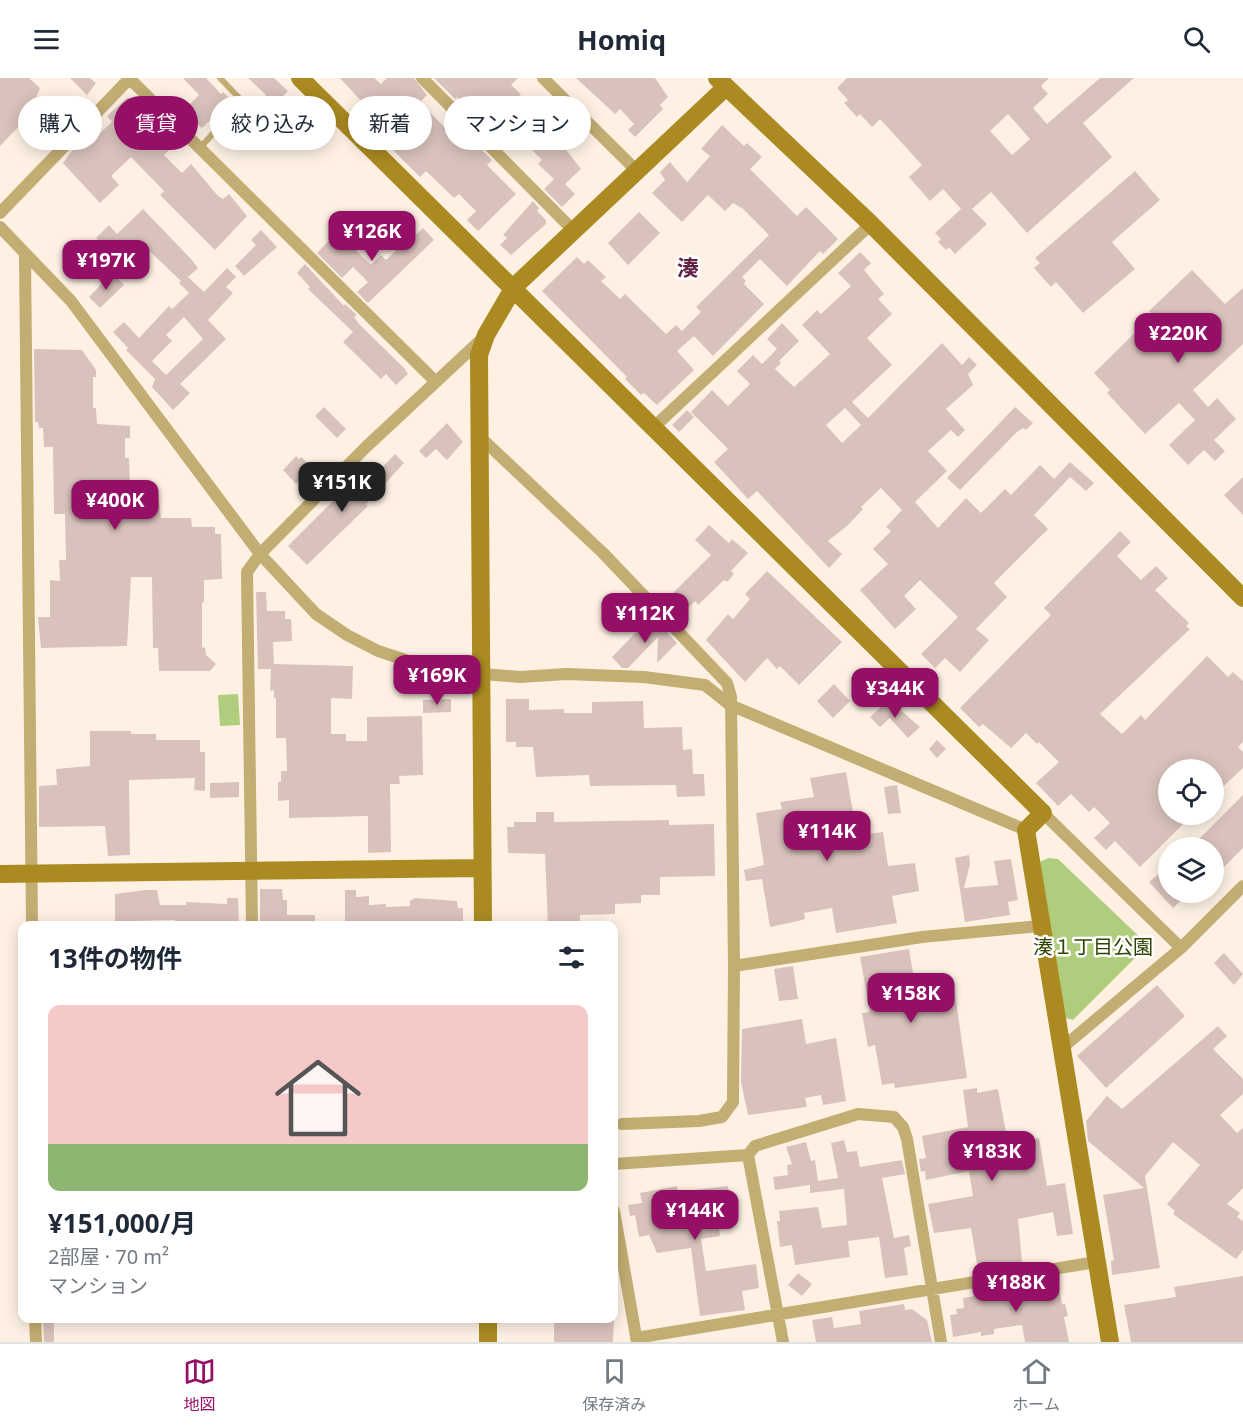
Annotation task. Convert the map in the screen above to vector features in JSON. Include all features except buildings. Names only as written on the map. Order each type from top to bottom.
[{"type":"street","points":[[0,213],[129,78],[435,382]]},
{"type":"street","points":[[300,78],[1181,948]]},
{"type":"street","points":[[422,78],[574,231]]},
{"type":"street","points":[[543,78],[637,171]]},
{"type":"street","points":[[483,921],[479,355],[486,335],[514,287],[637,171],[725,81],[871,224],[1243,598]]},
{"type":"street","points":[[654,427],[871,224]]},
{"type":"street","points":[[0,226],[25,256],[71,302],[260,554],[316,614],[347,635],[411,663],[436,670],[520,677],[566,674],[654,679],[705,685],[730,705],[1026,830]]},
{"type":"street","points":[[25,256],[32,921]]},
{"type":"street","points":[[252,921],[247,572],[260,554],[366,447],[486,335]]},
{"type":"street","points":[[479,436],[581,531],[695,647],[727,683],[730,705],[734,966],[733,1102],[722,1117],[690,1122],[622,1124]]},
{"type":"street","points":[[1026,830],[1043,813]]},
{"type":"street","points":[[1026,830],[1110,1342]]},
{"type":"street","points":[[0,874],[482,868]]},
{"type":"street","points":[[1062,1048],[1181,948],[1243,886]]},
{"type":"street","points":[[734,966],[922,937],[1040,926]]},
{"type":"street","points":[[618,1164],[748,1155],[755,1146],[858,1114],[894,1117],[903,1127],[907,1139],[941,1342]]},
{"type":"street","points":[[748,1155],[783,1342]]},
{"type":"street","points":[[618,1234],[636,1340],[778,1314],[1096,1262]]},
{"type":"street","points":[[35,1323],[36,1342]]},
{"type":"street","points":[[488,1323],[488,1342]]},
{"type":"lane","points":[[200,148],[242,101],[220,78]]},
{"type":"green space","points":[[238,694],[240,725],[220,726],[218,695]]},
{"type":"green space","name":"湊１丁目公園","points":[[1048,858],[1058,859],[1148,945],[1073,1020],[1065,1018],[1040,862]]},
{"type":"district","name":"湊","points":[[688,267]]}]
